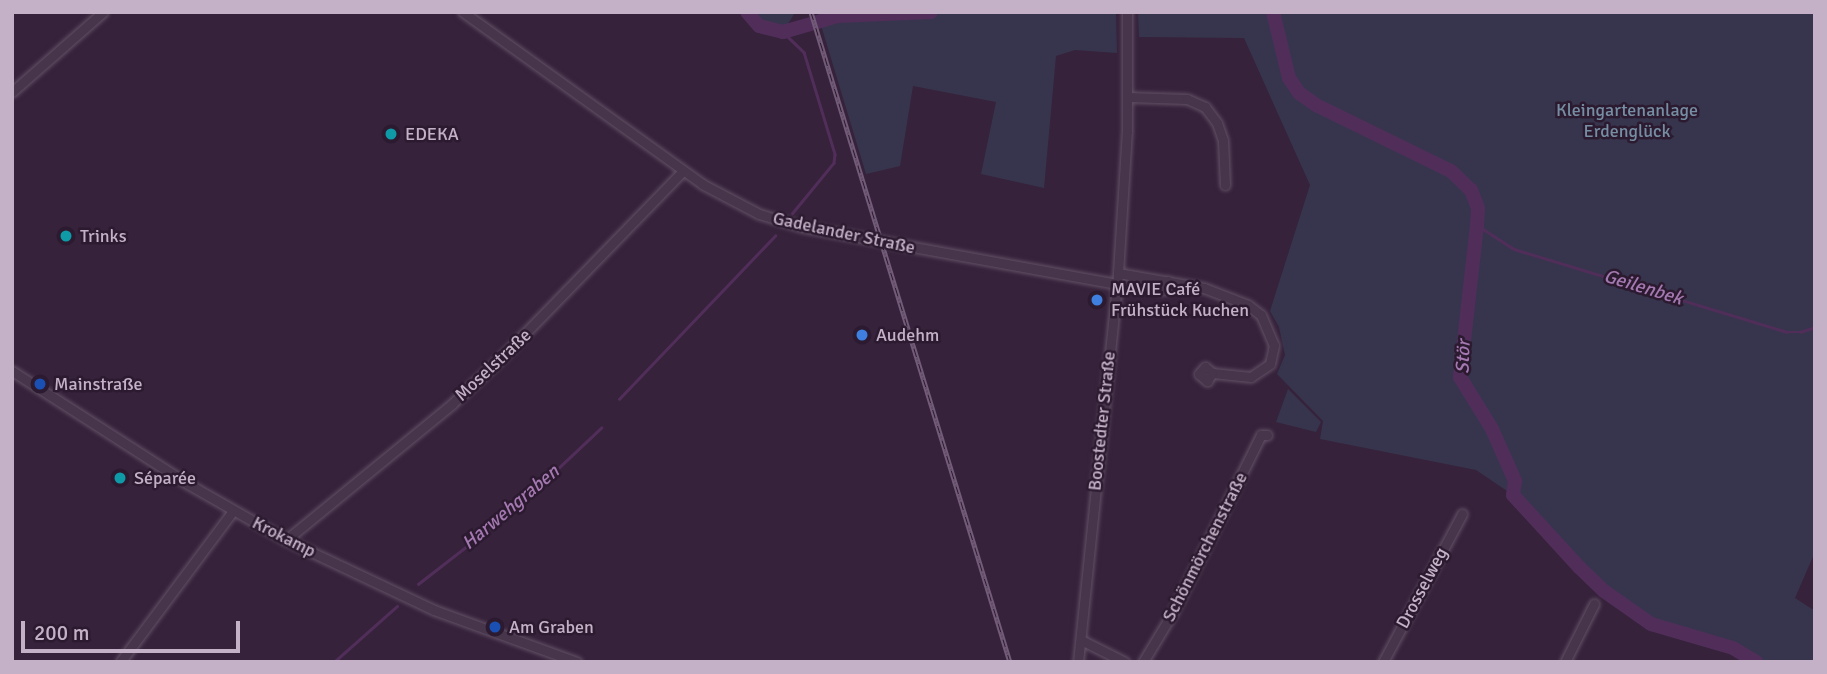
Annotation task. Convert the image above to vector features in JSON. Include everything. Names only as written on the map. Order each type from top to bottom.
[{"type":"street","points":[[12,92],[103,12]]},
{"type":"street","name":"Gadelander Straße","points":[[463,12],[683,171],[740,206],[791,224],[1116,284]]},
{"type":"street","name":"Boostedter Straße","points":[[1078,662],[1118,273],[1128,97],[1127,12]]},
{"type":"street","points":[[1128,97],[1187,99],[1205,107],[1217,123],[1223,140],[1225,185]]},
{"type":"street","name":"Moselstraße","points":[[286,540],[452,404],[505,354],[683,171]]},
{"type":"street","points":[[1118,273],[1204,288],[1254,308],[1267,323],[1274,353],[1263,371],[1246,378],[1213,373]]},
{"type":"street","name":"Krokamp","points":[[12,371],[233,511],[286,540],[421,604],[577,662]]},
{"type":"street","name":"Schönmörchenstraße","points":[[1143,662],[1173,612],[1262,435],[1267,435]]},
{"type":"street","points":[[121,661],[233,511]]},
{"type":"street","name":"Drosselweg","points":[[1383,662],[1462,514]]},
{"type":"street","points":[[1564,662],[1594,604]]},
{"type":"street","points":[[1081,640],[1125,662]]},
{"type":"green space","points":[[744,12],[794,14],[783,32],[759,26]]},
{"type":"green space","points":[[817,12],[1116,12],[1117,53],[1075,50],[1056,56],[1044,188],[981,174],[996,102],[913,86],[900,166],[866,174]]},
{"type":"green space","name":"Kleingartenanlage Erdenglück","points":[[1138,12],[1815,12],[1815,552],[1795,598],[1815,611],[1815,662],[1760,662],[1733,648],[1651,624],[1604,591],[1513,495],[1476,470],[1320,439],[1323,421],[1277,374],[1285,355],[1279,327],[1270,311],[1310,185],[1244,38],[1139,37]]},
{"type":"green space","points":[[1288,389],[1321,422],[1316,432],[1276,422]]},
{"type":"waterway","name":"Stör","points":[[747,12],[759,26],[783,32],[838,16],[931,12]]},
{"type":"waterway","name":"Stör","points":[[1273,12],[1289,78],[1299,93],[1316,105],[1451,171],[1471,190],[1478,208],[1460,377],[1492,429],[1515,481],[1513,495],[1604,591],[1651,624],[1733,648],[1756,662]]},
{"type":"waterway","name":"Harwehgraben","points":[[783,32],[804,52],[835,154],[834,163],[793,213]]},
{"type":"waterway","name":"Geilenbek","points":[[1477,225],[1514,249],[1787,332],[1800,332],[1815,327]]},
{"type":"waterway","name":"Harwehgraben","points":[[619,399],[775,236]]},
{"type":"waterway","name":"Harwehgraben","points":[[418,584],[516,508],[601,428]]},
{"type":"waterway","name":"Harwehgraben","points":[[334,662],[397,606]]},
{"type":"railway","points":[[811,12],[1010,662]]},
{"type":"place","name":"EDEKA","points":[[391,134]]},
{"type":"place","name":"Trinks","points":[[66,236]]},
{"type":"place","name":"MAVIE Café Frühstück Kuchen","points":[[1097,300]]},
{"type":"place","name":"Audehm","points":[[862,335]]},
{"type":"place","name":"Mainstraße","points":[[40,384]]},
{"type":"place","name":"Séparée","points":[[120,478]]},
{"type":"place","name":"Am Graben","points":[[495,627]]}]
